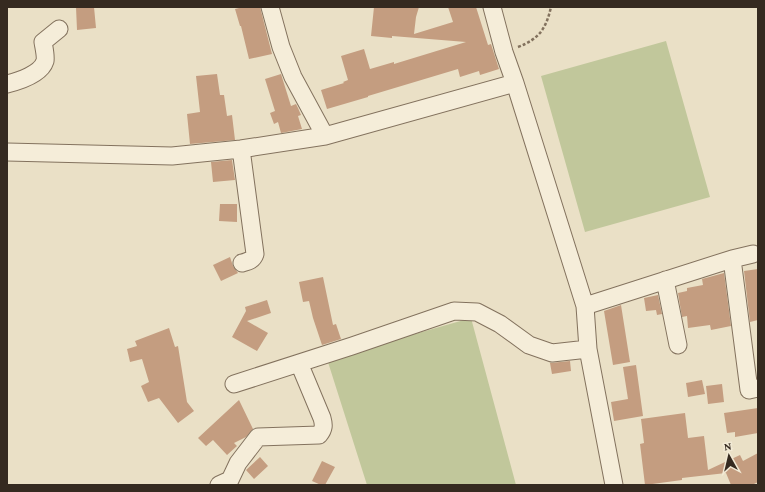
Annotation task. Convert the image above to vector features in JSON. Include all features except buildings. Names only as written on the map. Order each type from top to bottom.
[{"type":"street","points":[[270,7],[281,46],[293,77],[325,136]]},
{"type":"street","points":[[492,7],[504,52],[585,306],[588,349],[614,485]]},
{"type":"street","points":[[7,84],[15,82],[41,68],[45,60],[43,42],[59,29]]},
{"type":"street","points":[[7,152],[172,156],[241,149],[325,136],[515,83]]},
{"type":"street","points":[[241,149],[254,254],[254,257],[250,261],[242,263]]},
{"type":"street","points":[[585,306],[732,259],[753,254]]},
{"type":"street","points":[[732,259],[749,390],[758,388]]},
{"type":"street","points":[[665,280],[678,346]]},
{"type":"street","points":[[234,384],[454,310],[477,312],[500,324],[529,345],[552,352],[588,349]]},
{"type":"street","points":[[218,485],[230,480],[238,463],[258,437],[320,435],[324,425],[322,418],[299,363]]},
{"type":"path","points":[[504,52],[530,42],[548,22],[551,7]]},
{"type":"green space","points":[[666,41],[710,197],[585,232],[541,76]]},
{"type":"green space","points":[[471,318],[516,485],[367,485],[327,359]]}]
